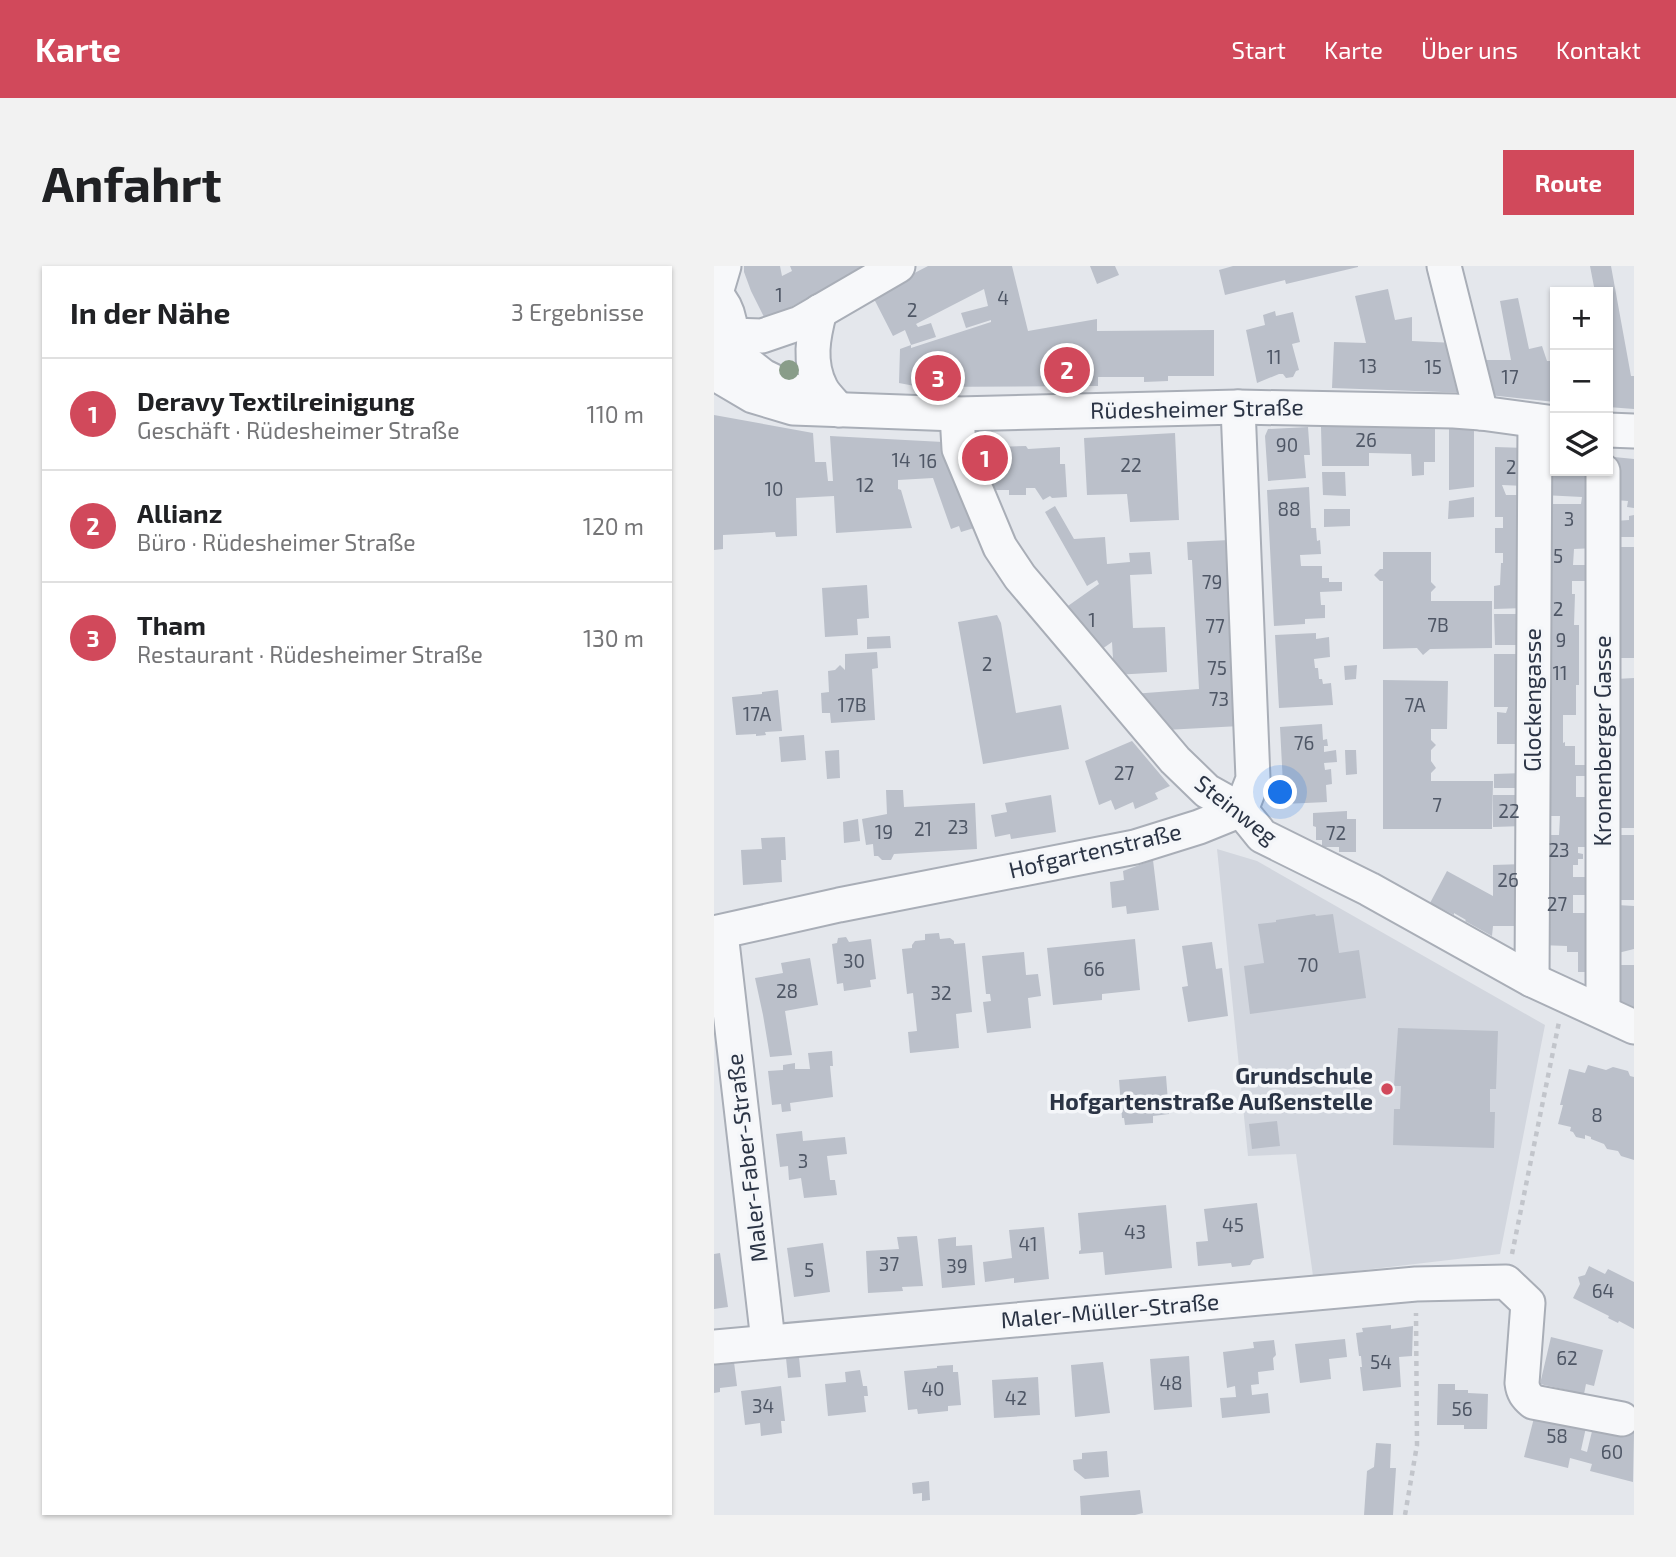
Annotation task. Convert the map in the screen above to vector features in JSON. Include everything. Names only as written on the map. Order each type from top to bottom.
[{"type":"street","points":[[721,355],[787,328],[898,266]]},
{"type":"street","points":[[1444,266],[1481,413]]},
{"type":"street","points":[[718,284],[730,319],[721,355]]},
{"type":"street","points":[[820,311],[813,336],[812,353],[816,374],[822,389],[839,410]]},
{"type":"street","name":"Rüdesheimer Straße","points":[[721,355],[839,410],[957,414],[1238,407],[1481,413],[1545,422]]},
{"type":"street","points":[[1238,407],[1253,779],[1241,810]]},
{"type":"street","name":"Steinweg","points":[[957,414],[959,449],[1000,547],[1020,577],[1175,760],[1208,790],[1241,810],[1262,836],[1369,889],[1532,980],[1634,1027]]},
{"type":"street","name":"Glockengasse","points":[[1532,980],[1545,422]]},
{"type":"street","points":[[1613,430],[1634,431]]},
{"type":"street","name":"Kronenberger Gasse","points":[[1603,1012],[1604,476]]},
{"type":"street","name":"Hofgartenstraße","points":[[718,933],[839,905],[1135,848],[1241,810]]},
{"type":"street","name":"Maler-Faber-Straße","points":[[718,933],[768,1341]]},
{"type":"street","points":[[1506,1282],[1528,1303],[1522,1383],[1527,1397],[1533,1402],[1622,1419]]},
{"type":"street","name":"Maler-Müller-Straße","points":[[714,1347],[1416,1284],[1506,1282]]},
{"type":"path","points":[[1506,1282],[1565,995]]},
{"type":"path","points":[[1405,1515],[1416,1445],[1416,1284]]},
{"type":"shaded area","name":"Grundschule Hofgartenstraße Außenstelle","points":[[1217,849],[1257,861],[1545,1025],[1500,1254],[1313,1276],[1296,1154],[1248,1156]]},
{"type":"building","points":[[744,266],[780,266],[782,276],[792,271],[790,266],[864,266],[766,321],[751,291]]},
{"type":"building","points":[[928,266],[1012,266],[1028,331],[1097,319],[1097,331],[1214,330],[1214,376],[1168,376],[1168,381],[1144,382],[1144,377],[1098,377],[1098,386],[920,387],[899,383],[900,349],[911,345],[905,330],[893,336],[872,295]],"holes":[[[984,289],[988,306],[961,313],[966,328],[991,322],[911,348],[911,345],[936,337],[931,323],[918,327],[916,324]]]},
{"type":"building","points":[[1090,266],[1115,266],[1119,275],[1097,284]]},
{"type":"building","points":[[1233,266],[1358,267],[1286,284],[1285,280],[1225,295],[1219,270]]},
{"type":"building","points":[[1590,266],[1611,266],[1631,376],[1634,376],[1634,409],[1613,407],[1613,287],[1594,287]]},
{"type":"building","points":[[1388,289],[1395,320],[1412,317],[1412,341],[1455,343],[1470,393],[1332,388],[1334,342],[1366,343],[1355,296]]},
{"type":"building","points":[[1518,298],[1529,349],[1542,346],[1547,361],[1550,361],[1550,401],[1489,395],[1480,360],[1511,360],[1500,301]]},
{"type":"building","points":[[1275,311],[1276,316],[1293,312],[1300,342],[1292,344],[1299,370],[1293,377],[1286,378],[1279,374],[1257,383],[1246,330],[1265,325],[1263,315]]},
{"type":"building","points":[[714,415],[813,433],[815,462],[826,462],[828,481],[833,481],[830,436],[943,442],[974,528],[961,532],[959,526],[951,529],[933,478],[898,480],[898,489],[901,490],[912,528],[836,533],[834,496],[796,498],[797,536],[776,537],[775,532],[723,535],[723,549],[714,550]]},
{"type":"building","points":[[1308,427],[1310,455],[1304,455],[1306,478],[1268,481],[1265,436],[1268,429]]},
{"type":"building","points":[[1321,427],[1435,429],[1435,462],[1424,462],[1424,475],[1412,476],[1411,454],[1369,453],[1369,466],[1322,466]]},
{"type":"building","points":[[1449,428],[1474,430],[1474,487],[1449,490]]},
{"type":"building","points":[[1175,433],[1179,520],[1130,522],[1127,494],[1087,495],[1084,438]]},
{"type":"building","points":[[1026,446],[1028,449],[1060,447],[1060,464],[1065,464],[1067,497],[1050,496],[1043,500],[1035,488],[1026,488],[1026,495],[1009,495],[1009,490],[985,490],[972,456],[994,447]]},
{"type":"building","points":[[1495,447],[1526,448],[1526,486],[1502,485],[1506,495],[1526,495],[1525,608],[1494,609],[1494,586],[1500,585],[1503,563],[1503,553],[1495,553],[1495,528],[1503,528],[1503,517],[1495,517]]},
{"type":"building","points":[[1543,452],[1550,453],[1550,476],[1596,476],[1596,548],[1574,549],[1573,565],[1596,565],[1597,581],[1572,581],[1572,594],[1575,594],[1574,625],[1579,625],[1579,685],[1576,685],[1576,715],[1563,715],[1563,743],[1565,742],[1565,746],[1575,746],[1575,765],[1597,765],[1598,776],[1576,776],[1576,797],[1589,797],[1592,847],[1578,847],[1578,853],[1583,854],[1583,859],[1578,859],[1578,865],[1573,865],[1573,877],[1588,877],[1598,895],[1573,895],[1573,913],[1598,913],[1598,972],[1578,972],[1578,952],[1567,952],[1567,946],[1540,945],[1541,835],[1559,835],[1560,816],[1541,816],[1543,504],[1581,504],[1582,497],[1543,495]]},
{"type":"building","points":[[1614,457],[1634,459],[1634,508],[1627,507],[1628,501],[1615,500]]},
{"type":"building","points":[[1322,472],[1345,472],[1346,496],[1323,495]]},
{"type":"building","points":[[1309,487],[1311,528],[1316,528],[1321,554],[1300,555],[1301,566],[1322,566],[1322,578],[1329,578],[1329,582],[1342,582],[1342,591],[1320,592],[1321,605],[1325,605],[1325,618],[1305,619],[1305,624],[1274,626],[1267,490]]},
{"type":"building","points":[[1474,497],[1474,517],[1448,519],[1449,501]]},
{"type":"building","points":[[1055,506],[1074,539],[1105,537],[1107,564],[1130,562],[1129,553],[1150,552],[1152,574],[1130,575],[1133,628],[1165,627],[1167,672],[1114,675],[1112,642],[1095,654],[1058,613],[1099,584],[1097,580],[1087,586],[1045,512]]},
{"type":"building","points":[[1324,509],[1350,509],[1350,526],[1324,527]]},
{"type":"building","points":[[1634,515],[1634,537],[1615,537],[1615,521],[1629,520],[1629,516]]},
{"type":"building","points":[[1230,540],[1240,726],[1165,730],[1132,694],[1199,689],[1192,560],[1188,560],[1187,542]]},
{"type":"building","points":[[1615,547],[1634,547],[1634,658],[1616,658]]},
{"type":"building","points":[[1383,552],[1431,552],[1431,582],[1436,587],[1431,592],[1431,601],[1492,601],[1492,648],[1430,649],[1423,655],[1417,648],[1383,649],[1383,581],[1374,575],[1383,569]]},
{"type":"building","points":[[867,585],[869,618],[857,619],[858,635],[825,637],[822,588]]},
{"type":"building","points":[[1494,614],[1525,614],[1525,645],[1495,645]]},
{"type":"building","points":[[997,615],[1001,623],[1016,713],[1061,705],[1069,749],[983,764],[958,622]]},
{"type":"building","points":[[1316,633],[1316,639],[1329,637],[1330,657],[1314,659],[1319,679],[1322,679],[1323,684],[1331,683],[1333,705],[1279,708],[1275,635]]},
{"type":"building","points":[[890,636],[891,648],[867,649],[867,637]]},
{"type":"building","points":[[877,652],[878,668],[872,669],[875,720],[831,723],[830,713],[822,713],[821,693],[829,692],[828,671],[835,670],[840,665],[845,670],[845,654]]},
{"type":"building","points":[[1494,654],[1525,654],[1524,744],[1497,744],[1497,712],[1506,713],[1508,707],[1494,707]]},
{"type":"building","points":[[1357,665],[1356,679],[1345,680],[1344,666]]},
{"type":"building","points":[[1634,678],[1634,828],[1617,828],[1616,679]]},
{"type":"building","points":[[1383,680],[1448,681],[1447,729],[1431,729],[1431,740],[1436,745],[1431,750],[1431,761],[1436,768],[1431,773],[1431,781],[1493,781],[1492,829],[1383,829]]},
{"type":"building","points":[[778,690],[782,731],[765,732],[766,735],[756,736],[736,735],[732,697]]},
{"type":"building","points":[[1322,724],[1323,740],[1327,739],[1328,746],[1324,746],[1324,752],[1336,750],[1337,762],[1324,763],[1325,770],[1331,769],[1332,784],[1326,785],[1327,802],[1284,804],[1280,727]]},
{"type":"building","points":[[804,735],[806,760],[781,762],[779,737]]},
{"type":"building","points":[[1132,741],[1170,786],[1155,793],[1158,799],[1135,809],[1133,802],[1115,810],[1111,800],[1099,805],[1085,761]]},
{"type":"building","points":[[839,750],[840,778],[827,779],[825,751]]},
{"type":"building","points":[[1345,750],[1356,750],[1357,774],[1346,775]]},
{"type":"building","points":[[1524,773],[1524,788],[1494,788],[1494,774]]},
{"type":"building","points":[[886,790],[903,790],[904,807],[975,803],[977,849],[894,854],[891,860],[874,856],[873,844],[866,845],[862,819],[887,814]]},
{"type":"building","points":[[1051,795],[1056,832],[1011,839],[1010,834],[995,837],[991,815],[1007,812],[1005,803]]},
{"type":"building","points":[[1493,795],[1524,795],[1524,826],[1493,827]]},
{"type":"building","points":[[1347,811],[1347,819],[1356,819],[1356,852],[1339,852],[1339,847],[1322,847],[1322,840],[1316,840],[1313,813]]},
{"type":"building","points":[[858,819],[860,841],[844,843],[843,822]]},
{"type":"building","points":[[1617,835],[1634,835],[1634,900],[1617,900]]},
{"type":"building","points":[[785,837],[786,860],[781,860],[782,882],[743,885],[741,850],[762,849],[761,838]]},
{"type":"building","points":[[1153,860],[1159,910],[1127,914],[1126,906],[1112,908],[1110,882],[1124,880],[1123,871]]},
{"type":"building","points":[[1524,864],[1523,926],[1493,926],[1492,936],[1454,913],[1430,903],[1447,871],[1493,896],[1493,865]]},
{"type":"building","points":[[1617,905],[1634,906],[1634,949],[1618,953]]},
{"type":"building","points":[[1315,914],[1333,914],[1339,953],[1359,950],[1366,998],[1250,1014],[1244,966],[1264,963],[1258,924]]},
{"type":"building","points":[[939,933],[940,939],[950,938],[954,944],[965,943],[972,1012],[956,1014],[959,1048],[910,1053],[908,1032],[917,1031],[913,993],[907,994],[902,949],[912,948],[915,941],[925,940],[925,934]]},
{"type":"building","points":[[846,937],[849,942],[871,939],[876,979],[870,980],[871,987],[844,991],[843,983],[837,984],[832,944],[837,943],[838,938]]},
{"type":"building","points":[[1135,939],[1140,990],[1102,994],[1102,1000],[1053,1005],[1047,948]]},
{"type":"building","points":[[1212,942],[1216,969],[1222,968],[1228,1016],[1188,1022],[1182,987],[1188,986],[1182,946]]},
{"type":"building","points":[[1024,952],[1026,975],[1038,974],[1041,996],[1028,998],[1031,1028],[987,1033],[983,1002],[991,1001],[990,994],[986,994],[982,956]]},
{"type":"building","points":[[810,958],[818,1005],[785,1011],[792,1055],[770,1057],[755,978],[783,973],[781,963]]},
{"type":"building","points":[[1618,965],[1634,965],[1634,1009],[1618,1001]]},
{"type":"building","points":[[1398,1028],[1498,1031],[1496,1089],[1490,1089],[1490,1112],[1495,1112],[1494,1148],[1393,1145],[1394,1109],[1400,1109],[1401,1086],[1394,1086]]},
{"type":"building","points":[[832,1051],[833,1066],[830,1066],[833,1097],[790,1103],[791,1111],[782,1112],[781,1104],[772,1105],[768,1071],[783,1070],[783,1065],[795,1063],[795,1069],[810,1069],[808,1053]]},
{"type":"building","points":[[1588,1065],[1606,1070],[1613,1067],[1628,1071],[1630,1076],[1634,1077],[1634,1160],[1621,1156],[1618,1151],[1607,1149],[1604,1144],[1591,1137],[1576,1137],[1570,1131],[1571,1127],[1558,1124],[1569,1069],[1585,1073]]},
{"type":"building","points":[[1166,1076],[1169,1114],[1153,1116],[1153,1123],[1125,1125],[1119,1080]]},
{"type":"building","points":[[1277,1121],[1280,1146],[1252,1149],[1249,1124]]},
{"type":"building","points":[[802,1131],[803,1141],[845,1137],[847,1154],[827,1156],[830,1180],[835,1180],[837,1195],[804,1198],[801,1178],[789,1180],[788,1166],[780,1167],[776,1134]]},
{"type":"building","points":[[1257,1203],[1264,1258],[1253,1260],[1250,1265],[1232,1267],[1231,1263],[1198,1266],[1196,1242],[1208,1241],[1204,1209]]},
{"type":"building","points":[[1166,1205],[1172,1268],[1105,1275],[1103,1252],[1079,1254],[1078,1213]]},
{"type":"building","points":[[1044,1227],[1049,1279],[1014,1283],[1014,1278],[985,1282],[983,1262],[1012,1258],[1009,1230]]},
{"type":"building","points":[[917,1236],[923,1286],[902,1287],[903,1291],[868,1293],[866,1251],[899,1249],[897,1237]]},
{"type":"building","points":[[956,1237],[956,1246],[972,1245],[975,1285],[942,1288],[938,1239]]},
{"type":"building","points":[[823,1243],[830,1292],[794,1297],[787,1248]]},
{"type":"building","points":[[720,1253],[728,1307],[714,1309],[714,1254]]},
{"type":"building","points":[[1589,1266],[1605,1274],[1608,1269],[1634,1282],[1634,1329],[1573,1298],[1580,1284],[1578,1277],[1585,1275]]},
{"type":"building","points":[[1391,1325],[1391,1329],[1413,1326],[1412,1356],[1399,1357],[1401,1387],[1363,1391],[1361,1356],[1356,1333],[1363,1332],[1362,1328]]},
{"type":"building","points":[[1551,1337],[1603,1350],[1594,1386],[1586,1384],[1584,1394],[1540,1384]]},
{"type":"building","points":[[1345,1339],[1347,1357],[1329,1359],[1331,1379],[1300,1383],[1295,1344]]},
{"type":"building","points":[[1274,1340],[1274,1370],[1258,1372],[1259,1384],[1251,1385],[1252,1395],[1268,1393],[1270,1413],[1222,1418],[1220,1398],[1236,1397],[1235,1386],[1227,1388],[1223,1352],[1254,1348],[1253,1342]]},
{"type":"building","points":[[1189,1356],[1192,1407],[1154,1410],[1150,1359]]},
{"type":"building","points":[[799,1357],[801,1377],[788,1378],[786,1358]]},
{"type":"building","points":[[734,1362],[737,1386],[720,1388],[720,1392],[714,1393],[714,1365]]},
{"type":"building","points":[[1103,1362],[1110,1413],[1075,1417],[1071,1365]]},
{"type":"building","points":[[953,1365],[953,1372],[958,1372],[961,1405],[948,1406],[948,1411],[918,1414],[917,1409],[908,1410],[904,1371]]},
{"type":"building","points":[[860,1370],[863,1386],[867,1386],[868,1396],[864,1396],[866,1412],[828,1416],[825,1384],[846,1382],[845,1372]]},
{"type":"building","points":[[1038,1377],[1040,1415],[994,1418],[992,1380]]},
{"type":"building","points":[[1438,1384],[1455,1384],[1455,1390],[1488,1394],[1487,1429],[1464,1429],[1464,1425],[1437,1425]]},
{"type":"building","points":[[781,1386],[785,1421],[781,1421],[782,1433],[761,1436],[760,1423],[745,1425],[741,1391]]},
{"type":"building","points":[[1536,1410],[1587,1423],[1581,1450],[1587,1452],[1594,1423],[1634,1433],[1633,1482],[1590,1471],[1592,1464],[1570,1458],[1568,1468],[1524,1457]]},
{"type":"building","points":[[1376,1443],[1391,1444],[1390,1468],[1396,1468],[1393,1515],[1364,1515],[1367,1471],[1374,1467]]},
{"type":"building","points":[[1107,1451],[1109,1477],[1085,1479],[1074,1470],[1073,1460],[1082,1459],[1082,1453]]},
{"type":"building","points":[[929,1481],[930,1500],[922,1501],[922,1493],[913,1494],[912,1483]]},
{"type":"building","points":[[1140,1490],[1143,1513],[1081,1515],[1080,1496]]},
{"type":"place","name":"Allianz","points":[[1067,370]]},
{"type":"place","name":"Tham","points":[[938,378]]},
{"type":"place","name":"Deravy Textilreinigung","points":[[985,458]]},
{"type":"place","name":"Grundschule Hofgartenstraße Außenstelle","points":[[1387,1089]]}]
